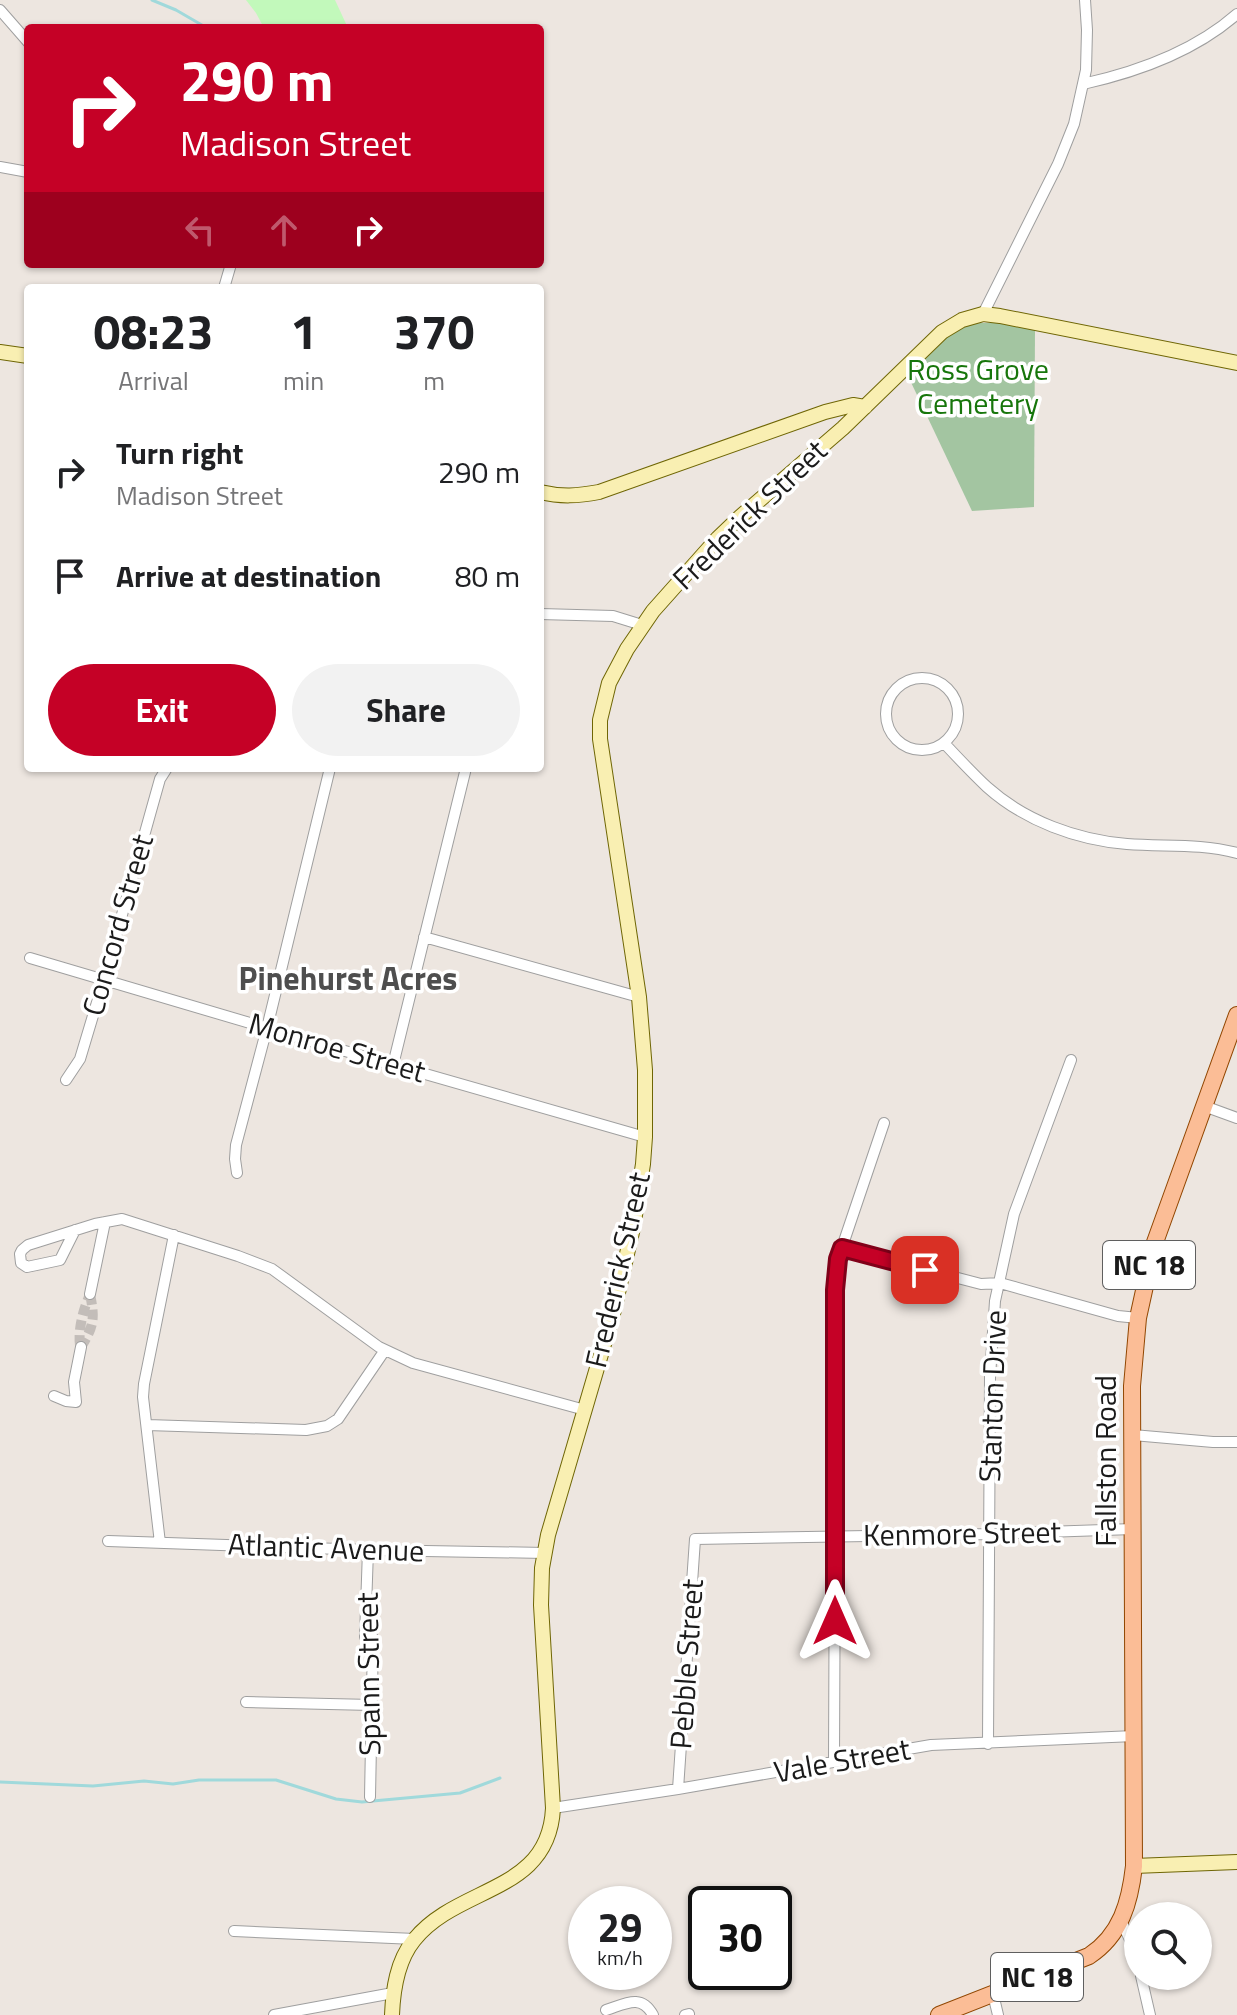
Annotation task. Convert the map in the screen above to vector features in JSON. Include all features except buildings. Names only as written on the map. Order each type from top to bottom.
[{"type":"main road","name":"Fallston Road","points":[[1121,1921],[1134,1866],[1132,1386],[1138,1318],[1154,1245],[1237,1015]]},
{"type":"main road","name":"NC 18","points":[[939,2015],[1089,1956],[1105,1944],[1121,1921]]},
{"type":"street","points":[[1085,0],[1086,70],[1074,124],[1058,164],[983,314],[1237,363]]},
{"type":"street","points":[[0,10],[24,37]]},
{"type":"street","points":[[1083,84],[1113,78],[1162,59],[1211,33],[1237,14]]},
{"type":"street","points":[[0,167],[24,171]]},
{"type":"street","name":"Frederick Street","points":[[392,2015],[393,1993],[404,1956],[415,1939],[431,1923],[531,1864],[548,1838],[553,1808],[541,1605],[542,1568],[548,1535],[614,1310],[633,1228],[645,1137],[645,1070],[639,997],[600,739],[600,720],[609,683],[642,625],[718,538],[843,428],[942,332],[962,320],[983,314]]},
{"type":"street","points":[[0,352],[24,355]]},
{"type":"street","points":[[544,493],[578,496],[599,492],[825,412],[853,405],[865,407]]},
{"type":"street","points":[[544,614],[613,616],[642,625]]},
{"type":"street","points":[[917,678],[940,683],[950,690],[956,700],[957,724],[944,743],[933,749],[909,748],[891,733],[886,710],[896,689],[917,678]]},
{"type":"street","points":[[944,743],[989,789],[1022,812],[1057,829],[1111,843],[1208,847],[1237,853]]},
{"type":"street","name":"Concord Street","points":[[66,1080],[80,1059],[164,772]]},
{"type":"street","points":[[237,1173],[236,1145],[329,772]]},
{"type":"street","points":[[393,1065],[465,772]]},
{"type":"street","points":[[424,937],[639,997]]},
{"type":"street","name":"Monroe Street","points":[[30,958],[645,1137]]},
{"type":"street","name":"Stanton Drive","points":[[988,1744],[990,1377],[994,1308],[1014,1214],[1071,1060]]},
{"type":"street","points":[[1204,1106],[1237,1118]]},
{"type":"street","points":[[834,1762],[835,1290],[838,1259],[884,1123]]},
{"type":"street","points":[[70,1232],[60,1260],[27,1267],[22,1265],[20,1254],[25,1247],[70,1232],[122,1219],[272,1269],[385,1350],[413,1363],[585,1410]]},
{"type":"street","points":[[90,1294],[105,1222]]},
{"type":"street","points":[[160,1543],[143,1397],[174,1235]]},
{"type":"street","points":[[842,1248],[981,1284],[1000,1283],[1118,1316],[1138,1318]]},
{"type":"street","points":[[74,1382],[81,1347]]},
{"type":"street","points":[[147,1425],[306,1430],[327,1426],[342,1415],[385,1350]]},
{"type":"street","points":[[1133,1435],[1237,1442]]},
{"type":"street","name":"Kenmore Street","points":[[695,1539],[1133,1529]]},
{"type":"street","name":"Pebble Street","points":[[678,1789],[695,1539]]},
{"type":"street","name":"Atlantic Avenue","points":[[108,1541],[545,1553]]},
{"type":"street","name":"Spann Street","points":[[368,1550],[365,1637],[373,1638],[370,1797]]},
{"type":"street","points":[[246,1702],[372,1705]]},
{"type":"street","name":"Vale Street","points":[[553,1808],[931,1745],[1134,1736]]},
{"type":"street","points":[[1134,1866],[1237,1862]]},
{"type":"street","points":[[1121,1921],[1124,1927]]},
{"type":"street","points":[[234,1931],[415,1939]]},
{"type":"street","points":[[1144,1990],[1150,2015]]},
{"type":"street","points":[[274,2015],[393,1993]]},
{"type":"street","points":[[993,1994],[998,2015]]},
{"type":"street","points":[[606,2010],[641,2002],[653,2015]]},
{"type":"green space","points":[[246,0],[335,0],[346,24],[262,24]]},
{"type":"green space","name":"Ross Grove Cemetery","points":[[980,323],[1035,330],[1034,507],[972,511],[908,376],[944,338],[961,327]]},
{"type":"waterway","points":[[152,0],[200,24]]},
{"type":"waterway","points":[[0,1782],[93,1786],[144,1781],[173,1784],[199,1780],[276,1780],[336,1799],[362,1802],[460,1793],[500,1778]]},
{"type":"tunnel","points":[[81,1347],[92,1322],[90,1294]]},
{"type":"tunnel","points":[[80,1345],[82,1320],[90,1295]]},
{"type":"district","name":"Pinehurst Acres","points":[[348,979]]},
{"type":"route","points":[[835,1621],[835,1290],[838,1259],[842,1248],[925,1270]]}]
